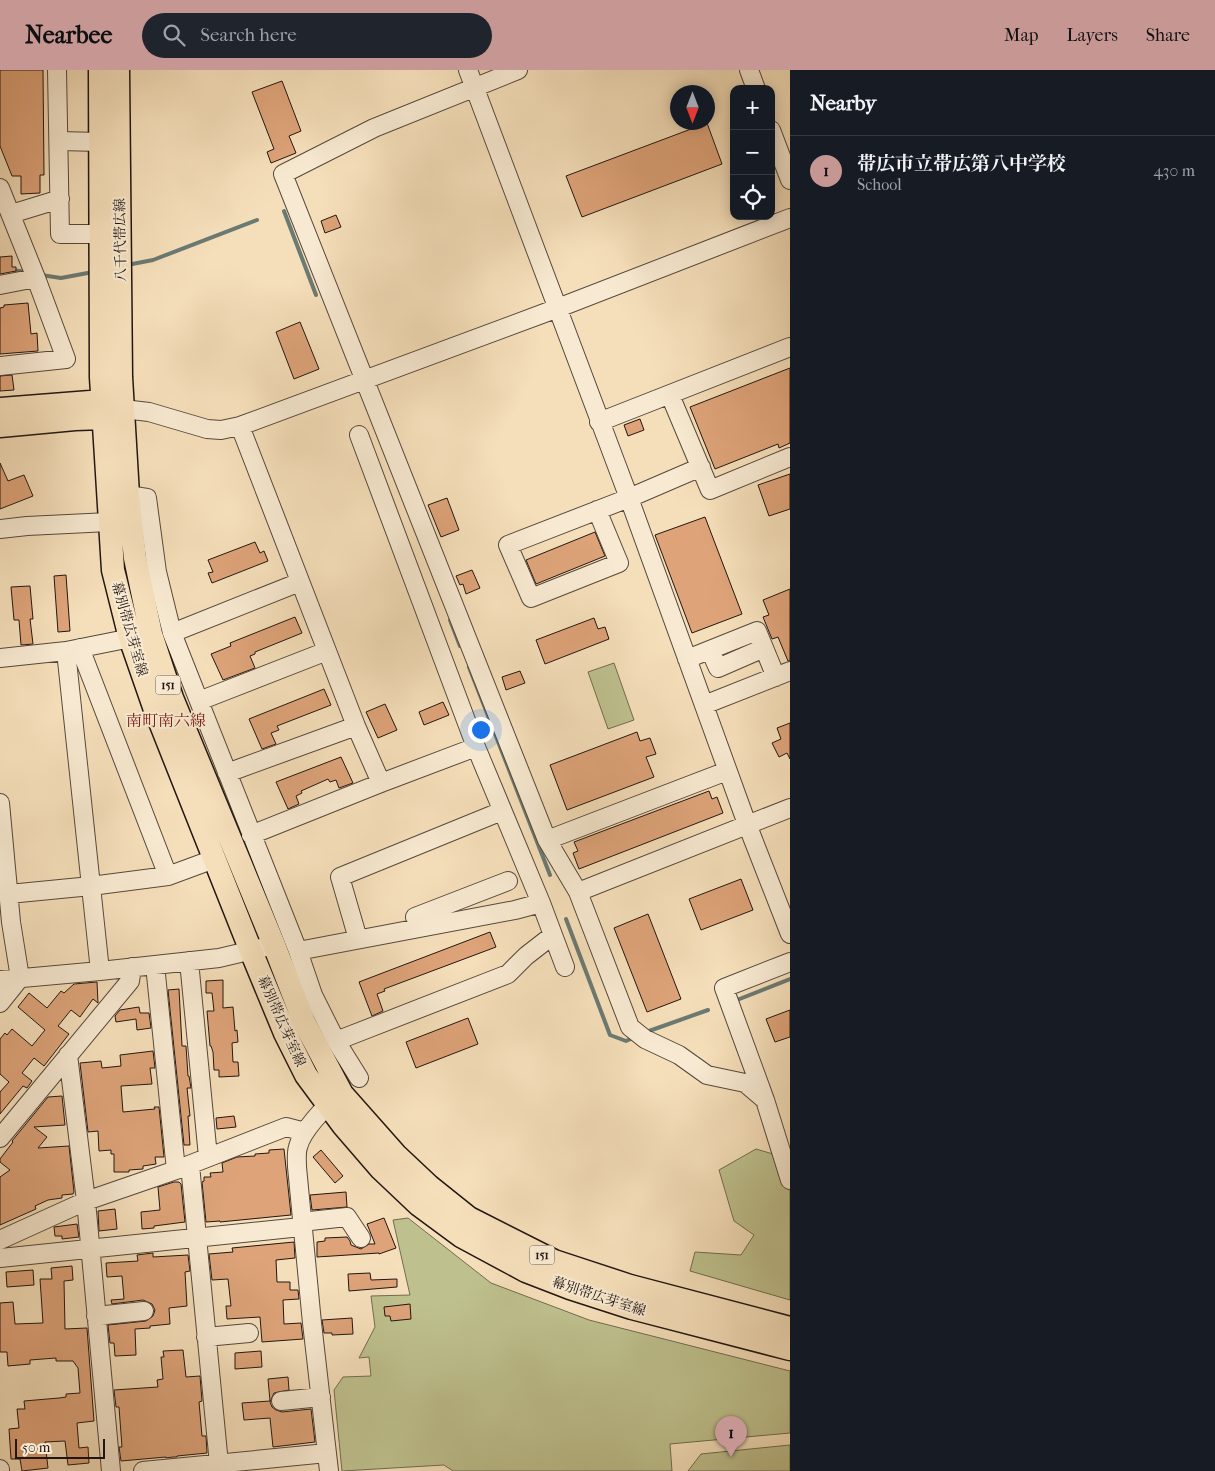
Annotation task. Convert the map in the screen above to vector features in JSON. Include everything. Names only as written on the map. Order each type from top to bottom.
[{"type":"main road","name":"八千代帯広線","points":[[100,70],[101,377],[110,410]]},
{"type":"main road","name":"八千代帯広線","points":[[110,410],[121,377],[118,70]]},
{"type":"main road","points":[[0,409],[110,410]]},
{"type":"main road","points":[[0,426],[75,419],[110,410]]},
{"type":"main road","name":"幕別帯広芽室線","points":[[110,410],[128,495],[135,558],[151,635],[172,698],[335,1099],[380,1169],[419,1205],[462,1236],[526,1271],[570,1288],[632,1308],[790,1349]]},
{"type":"main road","name":"幕別帯広芽室線","points":[[110,410],[109,522],[114,570],[151,635],[154,707],[251,952],[306,1075],[335,1099],[429,1186],[469,1218],[554,1261],[630,1286],[790,1328]]},
{"type":"street","points":[[58,70],[60,234],[101,234]]},
{"type":"street","points":[[468,70],[629,498],[727,771],[790,934]]},
{"type":"street","points":[[518,70],[374,128],[283,174],[547,840],[578,892],[630,1027],[645,1039],[678,1054],[707,1075],[745,1083],[765,1100]]},
{"type":"street","points":[[749,70],[755,85]]},
{"type":"street","points":[[59,141],[100,142]]},
{"type":"street","points":[[775,141],[790,180]]},
{"type":"street","points":[[0,188],[66,359],[0,366]]},
{"type":"street","points":[[11,214],[60,198]]},
{"type":"street","points":[[110,410],[150,412],[207,429],[221,430],[240,426],[558,308],[790,218]]},
{"type":"street","points":[[0,285],[36,278]]},
{"type":"street","points":[[599,422],[790,347]]},
{"type":"street","points":[[670,395],[702,467],[710,490],[790,458]]},
{"type":"street","points":[[240,426],[356,726],[381,783]]},
{"type":"street","points":[[359,435],[476,746],[541,902],[565,967]]},
{"type":"street","points":[[597,510],[619,563],[531,598],[508,545],[597,510],[629,498],[702,467]]},
{"type":"street","points":[[0,529],[109,522]]},
{"type":"street","points":[[0,658],[73,650],[151,635],[300,582]]},
{"type":"street","points":[[151,635],[199,701],[298,951],[313,995],[336,1041],[359,1078]]},
{"type":"street","points":[[687,659],[710,650],[718,668],[764,648],[783,674],[704,705]]},
{"type":"street","points":[[73,650],[168,876]]},
{"type":"street","points":[[73,650],[91,886],[100,971]]},
{"type":"street","points":[[199,701],[327,651]]},
{"type":"street","points":[[227,774],[356,726]]},
{"type":"street","points":[[251,835],[476,746]]},
{"type":"street","points":[[547,840],[727,771]]},
{"type":"street","points":[[0,803],[20,978],[0,1003]]},
{"type":"street","points":[[578,892],[790,808]]},
{"type":"street","points":[[358,940],[340,876],[502,811]]},
{"type":"street","points":[[9,894],[168,876],[214,859]]},
{"type":"street","points":[[415,917],[508,881]]},
{"type":"street","points":[[298,951],[515,910],[541,902]]},
{"type":"street","points":[[443,906],[448,923]]},
{"type":"street","points":[[336,1041],[508,974],[526,956],[553,935]]},
{"type":"street","points":[[0,980],[188,962],[251,952],[274,945]]},
{"type":"street","points":[[188,962],[208,1158]]},
{"type":"street","points":[[790,962],[724,988],[765,1100],[790,1180]]},
{"type":"street","points":[[155,965],[183,1168],[196,1237],[219,1464]]},
{"type":"street","points":[[0,1138],[130,982],[132,967]]},
{"type":"street","points":[[68,1055],[86,1201],[111,1471]]},
{"type":"street","points":[[329,1471],[301,1224],[297,1167],[298,1146],[306,1132],[335,1099]]},
{"type":"street","points":[[0,1240],[86,1201],[183,1168],[286,1128],[306,1132]]},
{"type":"street","points":[[0,1258],[196,1237],[348,1217],[361,1238]]},
{"type":"street","points":[[96,1316],[144,1311]]},
{"type":"street","points":[[206,1337],[249,1333]]},
{"type":"street","points":[[281,1401],[321,1397]]},
{"type":"street","points":[[151,1471],[327,1453]]},
{"type":"green space","points":[[614,663],[634,720],[608,729],[588,672]]},
{"type":"green space","points":[[756,1149],[790,1159],[790,1300],[690,1271],[695,1252],[741,1255],[754,1235],[734,1221],[719,1170]]},
{"type":"green space","points":[[408,1218],[491,1283],[589,1320],[790,1371],[790,1433],[670,1444],[672,1471],[453,1471],[444,1465],[342,1471],[334,1390],[343,1377],[371,1376],[369,1357],[359,1358],[375,1327],[371,1296],[410,1295],[393,1220]]},
{"type":"green space","points":[[790,1445],[790,1471],[688,1471],[701,1454]]},
{"type":"building","points":[[0,70],[43,70],[44,175],[40,175],[40,193],[21,194],[21,176],[12,176],[0,146]]},
{"type":"building","points":[[282,81],[301,131],[289,136],[296,153],[271,163],[267,152],[274,149],[252,92]]},
{"type":"building","points":[[688,130],[710,130],[722,164],[582,217],[566,176]]},
{"type":"building","points":[[336,215],[341,227],[325,233],[321,221]]},
{"type":"building","points":[[12,256],[12,267],[16,267],[16,271],[0,274],[0,257]]},
{"type":"building","points":[[28,303],[31,334],[37,333],[38,351],[0,354],[0,308],[4,307],[4,305]]},
{"type":"building","points":[[300,322],[319,369],[294,379],[276,332]]},
{"type":"building","points":[[790,368],[790,443],[779,448],[778,444],[715,469],[690,407]]},
{"type":"building","points":[[12,375],[14,390],[0,391],[0,376]]},
{"type":"building","points":[[640,419],[644,430],[628,436],[624,425]]},
{"type":"building","points":[[0,463],[8,481],[24,475],[33,496],[0,509]]},
{"type":"building","points":[[790,474],[790,509],[769,516],[758,485]]},
{"type":"building","points":[[447,498],[459,530],[441,537],[428,505]]},
{"type":"building","points":[[705,517],[742,614],[692,633],[655,535]]},
{"type":"building","points":[[595,532],[605,556],[536,584],[526,560]]},
{"type":"building","points":[[255,542],[260,553],[264,551],[268,561],[212,583],[208,573],[213,572],[208,560]]},
{"type":"building","points":[[472,570],[480,588],[466,594],[463,584],[460,585],[456,576]]},
{"type":"building","points":[[66,575],[70,631],[58,632],[54,576]]},
{"type":"building","points":[[30,586],[33,619],[30,619],[33,644],[21,645],[19,620],[14,620],[11,587]]},
{"type":"building","points":[[790,589],[790,661],[788,661],[778,637],[772,639],[763,617],[769,615],[763,600]]},
{"type":"building","points":[[295,617],[302,633],[255,652],[255,654],[250,656],[255,668],[223,680],[211,654],[231,646],[230,643]]},
{"type":"building","points":[[594,618],[598,629],[605,627],[609,639],[545,664],[536,640]]},
{"type":"building","points":[[520,671],[525,683],[506,690],[502,677]]},
{"type":"building","points":[[324,689],[331,705],[277,726],[279,730],[271,733],[276,744],[262,749],[249,719]]},
{"type":"building","points":[[443,702],[449,715],[424,725],[419,712]]},
{"type":"building","points":[[385,704],[397,730],[378,738],[366,712]]},
{"type":"building","points":[[790,723],[790,759],[787,753],[779,757],[772,743],[781,739],[777,728]]},
{"type":"building","points":[[637,732],[640,741],[650,738],[656,754],[646,757],[654,777],[567,810],[550,765]]},
{"type":"building","points":[[341,757],[353,783],[339,788],[336,780],[330,782],[328,779],[301,791],[302,793],[296,796],[299,804],[288,809],[276,782]]},
{"type":"building","points":[[709,791],[712,799],[717,797],[723,813],[579,869],[573,853],[578,851],[574,842]]},
{"type":"building","points":[[741,879],[753,910],[701,930],[689,899]]},
{"type":"building","points":[[648,914],[681,999],[647,1012],[614,928]]},
{"type":"building","points":[[490,932],[496,947],[384,989],[385,991],[377,994],[383,1011],[372,1016],[359,982]]},
{"type":"building","points":[[223,980],[223,1008],[233,1007],[235,1031],[237,1030],[238,1042],[232,1043],[233,1062],[238,1062],[239,1076],[219,1077],[219,1070],[214,1070],[213,1052],[210,1046],[207,1011],[214,1011],[212,993],[206,993],[206,981]]},
{"type":"building","points":[[97,982],[98,1003],[93,999],[80,1017],[71,1010],[58,1026],[69,1034],[44,1066],[34,1058],[22,1073],[32,1081],[27,1088],[23,1086],[0,1114],[0,1092],[9,1082],[0,1074],[0,1039],[12,1029],[32,1046],[45,1030],[18,1007],[29,993],[47,1008],[61,991],[64,993],[74,984]]},
{"type":"building","points":[[179,989],[182,1046],[186,1046],[188,1076],[191,1088],[187,1088],[190,1116],[188,1116],[190,1145],[184,1145],[168,990]]},
{"type":"building","points":[[139,1007],[140,1013],[149,1013],[151,1028],[137,1030],[136,1019],[116,1022],[115,1016],[120,1010]]},
{"type":"building","points":[[790,1010],[790,1037],[775,1042],[766,1019]]},
{"type":"building","points":[[468,1018],[478,1044],[416,1068],[406,1042]]},
{"type":"building","points":[[153,1051],[155,1068],[150,1068],[152,1084],[121,1086],[123,1112],[159,1107],[164,1157],[155,1157],[156,1164],[143,1166],[143,1169],[129,1170],[129,1172],[114,1172],[114,1154],[111,1154],[111,1150],[99,1151],[98,1131],[88,1132],[80,1063],[101,1061],[102,1068],[121,1066],[120,1055]]},
{"type":"building","points":[[62,1096],[65,1125],[34,1127],[47,1137],[38,1148],[69,1146],[74,1192],[73,1194],[62,1195],[62,1198],[48,1200],[35,1206],[36,1209],[0,1225],[0,1177],[10,1170],[0,1162],[0,1159],[12,1141],[48,1097]]},
{"type":"building","points":[[234,1116],[236,1127],[217,1129],[216,1118]]},
{"type":"building","points":[[284,1149],[291,1215],[206,1222],[202,1182],[204,1177],[211,1177],[210,1173],[223,1172],[222,1163],[237,1157],[255,1156],[255,1154],[269,1153],[269,1150]]},
{"type":"building","points":[[321,1150],[343,1176],[335,1183],[313,1157]]},
{"type":"building","points":[[174,1182],[181,1184],[185,1222],[142,1229],[141,1212],[160,1210],[158,1187]]},
{"type":"building","points":[[346,1192],[347,1207],[312,1210],[310,1195]]},
{"type":"building","points":[[115,1209],[117,1229],[99,1231],[98,1211]]},
{"type":"building","points":[[384,1218],[396,1248],[379,1254],[317,1257],[317,1242],[325,1241],[325,1238],[347,1237],[351,1245],[361,1249],[369,1244],[375,1244],[367,1224]]},
{"type":"building","points":[[77,1224],[79,1237],[62,1239],[62,1236],[55,1236],[54,1227]]},
{"type":"building","points":[[294,1242],[295,1258],[276,1260],[277,1282],[290,1282],[290,1290],[298,1290],[299,1299],[283,1300],[284,1324],[301,1323],[303,1339],[262,1342],[260,1317],[227,1319],[226,1306],[231,1306],[228,1279],[212,1280],[209,1254],[233,1252],[232,1248]]},
{"type":"building","points":[[153,1253],[153,1257],[188,1255],[190,1271],[185,1272],[187,1306],[169,1308],[170,1324],[135,1329],[136,1355],[115,1356],[114,1343],[110,1343],[108,1325],[146,1321],[153,1316],[155,1310],[152,1304],[143,1300],[112,1304],[111,1300],[124,1299],[122,1276],[107,1277],[106,1263],[138,1261],[137,1255]]},
{"type":"building","points":[[72,1266],[73,1280],[64,1281],[65,1329],[87,1328],[94,1421],[77,1423],[79,1448],[88,1447],[89,1463],[68,1465],[65,1441],[45,1442],[48,1468],[22,1471],[20,1459],[11,1459],[9,1429],[19,1428],[17,1409],[25,1409],[24,1401],[66,1397],[66,1394],[80,1393],[78,1368],[73,1361],[56,1361],[56,1358],[30,1360],[30,1364],[8,1366],[7,1352],[0,1352],[0,1303],[13,1302],[15,1324],[43,1323],[40,1279],[52,1279],[51,1268]]},
{"type":"building","points":[[33,1270],[34,1285],[7,1287],[6,1272]]},
{"type":"building","points":[[370,1273],[371,1280],[397,1279],[397,1287],[349,1291],[348,1274]]},
{"type":"building","points":[[410,1304],[411,1319],[391,1321],[390,1316],[385,1316],[384,1307]]},
{"type":"building","points":[[352,1318],[353,1334],[332,1335],[332,1333],[324,1333],[322,1320]]},
{"type":"building","points":[[183,1350],[186,1377],[200,1376],[202,1401],[199,1402],[202,1436],[206,1436],[207,1453],[121,1461],[119,1447],[122,1447],[119,1407],[116,1407],[114,1390],[158,1387],[157,1380],[163,1379],[161,1357],[164,1357],[163,1351]]},
{"type":"building","points":[[261,1351],[262,1367],[235,1369],[235,1353]]},
{"type":"building","points":[[288,1377],[289,1390],[274,1393],[270,1402],[272,1407],[282,1412],[311,1409],[315,1442],[273,1447],[270,1418],[244,1420],[242,1403],[270,1401],[268,1379]]},
{"type":"waterway","points":[[284,211],[316,295]]},
{"type":"waterway","points":[[127,265],[153,260],[257,220]]},
{"type":"waterway","points":[[11,270],[27,272]]},
{"type":"waterway","points":[[41,275],[61,278],[93,272]]},
{"type":"waterway","points":[[450,620],[460,646]]},
{"type":"waterway","points":[[469,667],[550,875]]},
{"type":"waterway","points":[[566,919],[610,1035],[626,1041],[633,1038]]},
{"type":"waterway","points":[[737,1000],[790,979]]},
{"type":"waterway","points":[[649,1031],[708,1010]]},
{"type":"place","name":"帯広市立帯広第八中学校","points":[[731,1457]]},
{"type":"district","name":"南町南六線","points":[[166,720]]}]
